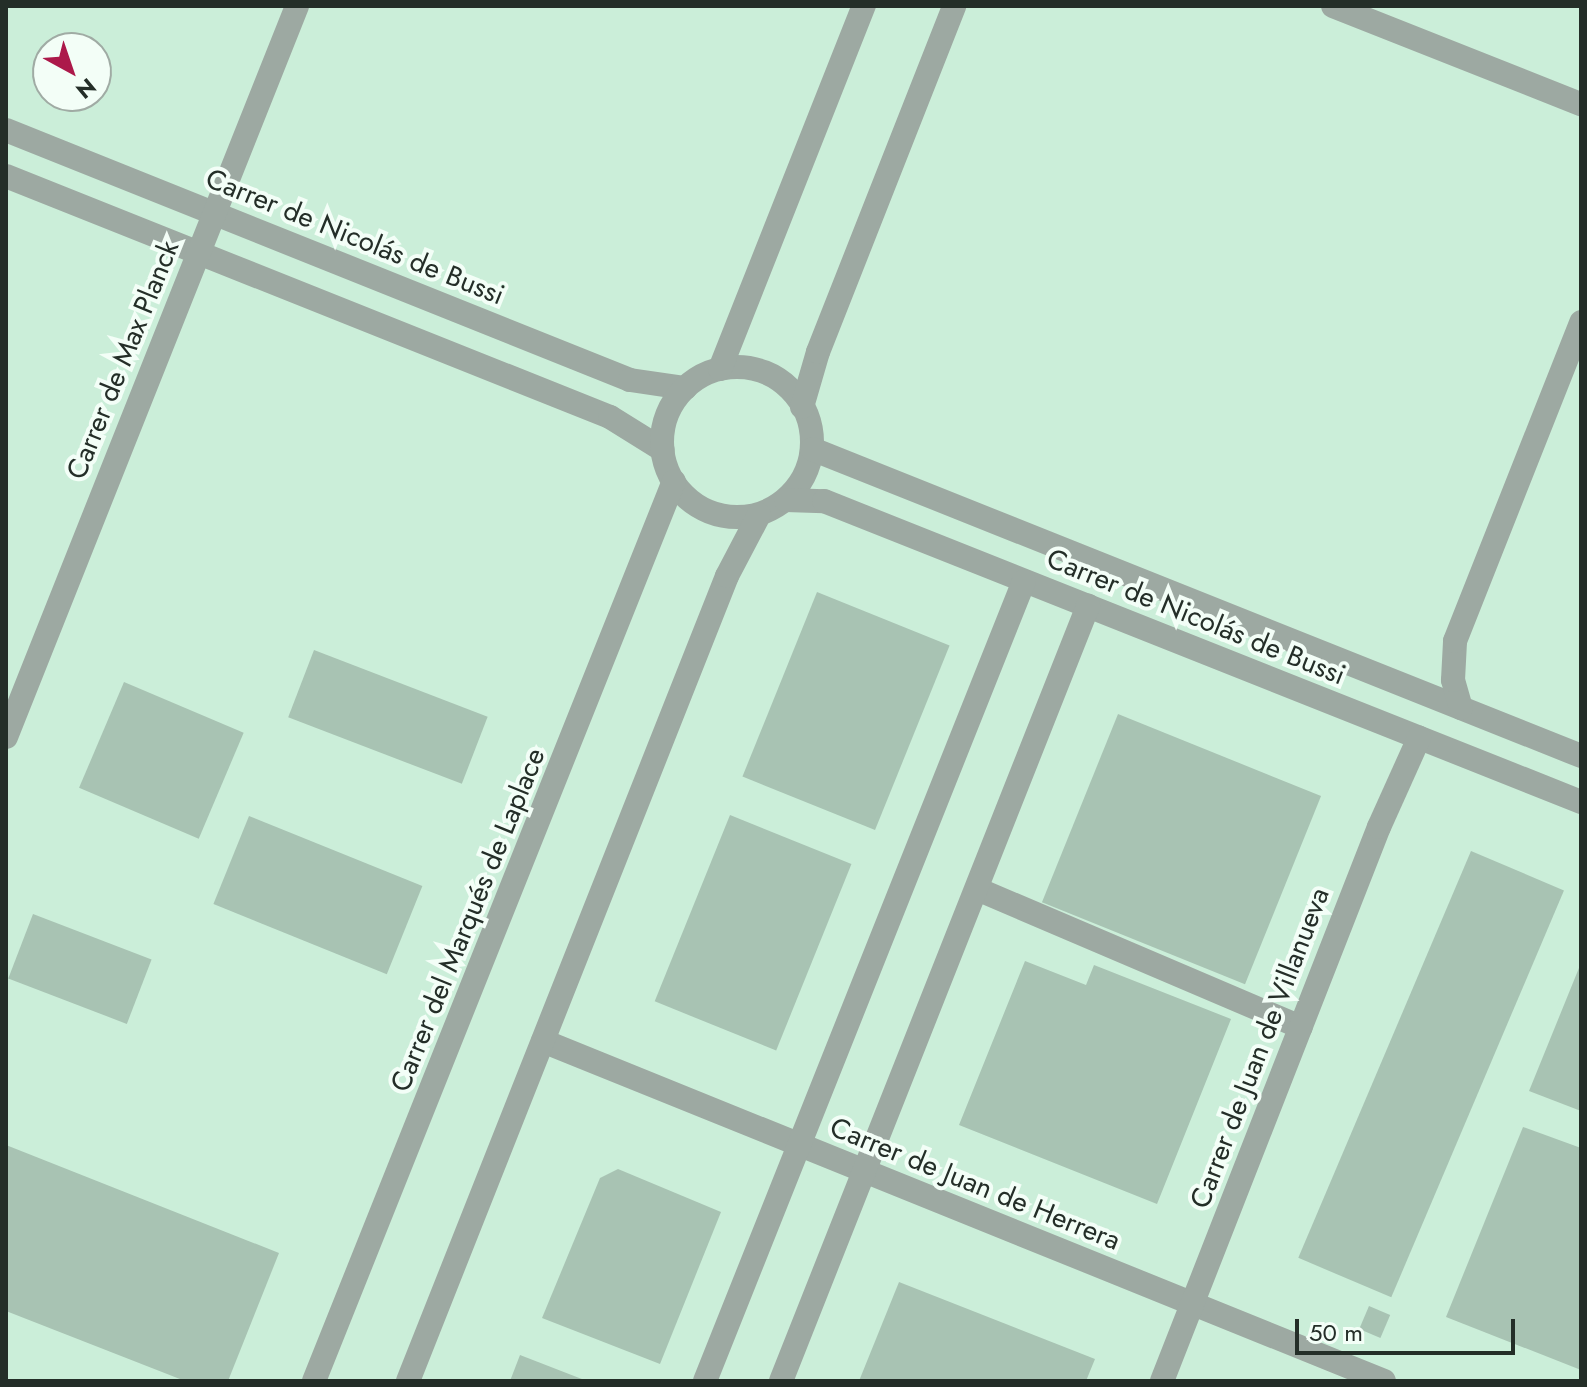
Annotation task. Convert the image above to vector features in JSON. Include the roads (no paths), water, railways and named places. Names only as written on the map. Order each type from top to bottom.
[{"type":"street","name":"Carrer de Max Planck","points":[[6,737],[297,6]]},
{"type":"street","points":[[720,369],[864,6]]},
{"type":"street","points":[[802,407],[818,352],[954,6]]},
{"type":"street","points":[[1333,6],[1581,104]]},
{"type":"street","name":"Carrer de Nicolás de Bussi","points":[[6,130],[630,380],[685,388]]},
{"type":"street","points":[[6,176],[610,417],[663,450]]},
{"type":"street","points":[[1461,708],[1453,680],[1455,641],[1581,322]]},
{"type":"street","points":[[744,367],[772,375],[802,407],[811,424],[812,449],[806,474],[786,500],[759,515],[709,513],[674,481],[663,450],[668,412],[685,388],[720,369],[744,367]]},
{"type":"street","name":"Carrer de Nicolás de Bussi","points":[[812,449],[1581,756]]},
{"type":"street","name":"Carrer del Marqués de Laplace","points":[[314,1381],[674,481]]},
{"type":"street","name":"Carrer de Nicolás de Bussi","points":[[786,500],[824,501],[1581,802]]},
{"type":"street","points":[[408,1381],[727,576],[759,515]]},
{"type":"street","points":[[705,1381],[1024,581]]},
{"type":"street","points":[[781,1381],[1088,606]]},
{"type":"street","name":"Carrer de Juan de Villanueva","points":[[1162,1381],[1419,738]]},
{"type":"street","points":[[977,889],[1301,1027]]},
{"type":"street","name":"Carrer de Juan de Herrera","points":[[543,1041],[1384,1381]]}]
